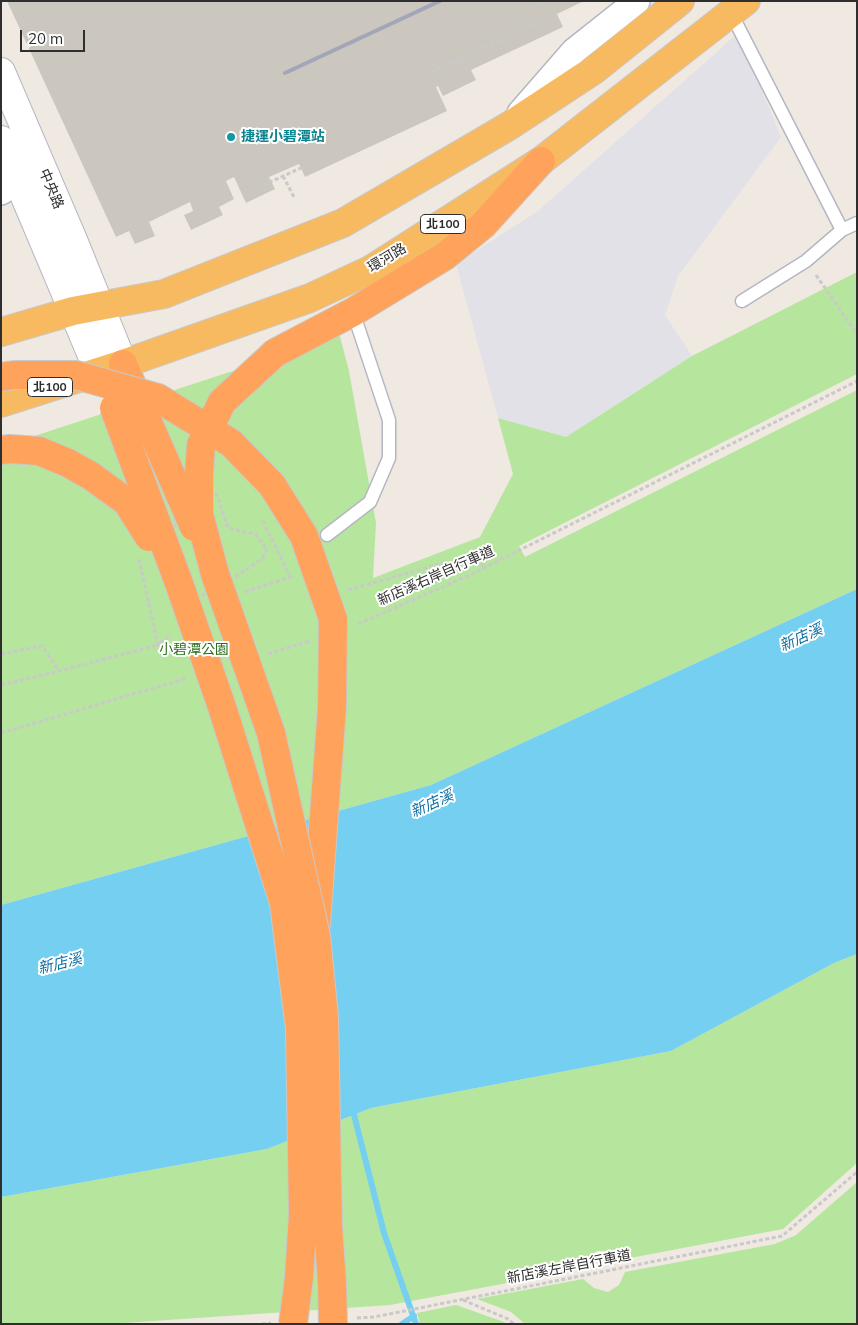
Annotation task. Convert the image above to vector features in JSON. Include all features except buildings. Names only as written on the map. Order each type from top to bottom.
[{"type":"highway","points":[[1,332],[73,311],[164,294],[343,223],[509,126],[594,70],[680,1]]},
{"type":"highway","name":"環河路","points":[[1,403],[111,368],[310,298],[372,269],[541,161],[739,7]]},
{"type":"highway","points":[[344,1321],[332,1283],[328,1226],[324,1017],[316,936],[271,733],[215,574],[199,514],[198,474],[201,445],[222,402],[275,353],[353,312],[445,256],[483,225],[541,161]]},
{"type":"highway","points":[[111,368],[125,402],[215,574]]},
{"type":"highway","points":[[1,378],[14,375],[76,375],[158,398],[231,443],[272,485],[304,536],[333,619],[332,707],[316,936]]},
{"type":"highway","points":[[125,402],[180,586],[222,707],[284,903],[300,1029],[303,1216],[299,1278],[293,1324]]},
{"type":"highway","points":[[1,450],[39,450],[92,476],[127,502],[180,586]]},
{"type":"highway","points":[[318,1324],[328,1226]]},
{"type":"highway","points":[[280,1324],[299,1278]]},
{"type":"street","points":[[509,126],[574,52],[637,1]]},
{"type":"street","name":"中央路","points":[[1,72],[100,306],[111,368]]},
{"type":"street","name":"中央路","points":[[1,140],[10,186],[73,311],[111,368]]},
{"type":"lane","points":[[739,7],[802,149],[842,230]]},
{"type":"lane","points":[[742,301],[806,261],[842,230],[857,223]]},
{"type":"lane","points":[[327,535],[370,502],[389,458],[389,420],[353,312]]},
{"type":"path","points":[[432,72],[548,18],[540,1]]},
{"type":"path","points":[[257,188],[301,168]]},
{"type":"path","points":[[283,176],[294,199]]},
{"type":"path","points":[[822,284],[857,334]]},
{"type":"path","name":"新店溪右岸自行車道","points":[[351,627],[474,573],[857,381]]},
{"type":"path","points":[[260,513],[290,577]]},
{"type":"path","points":[[267,549],[274,545]]},
{"type":"path","points":[[138,557],[158,645]]},
{"type":"path","points":[[346,591],[439,564],[489,565]]},
{"type":"path","points":[[242,592],[290,577],[299,579]]},
{"type":"path","points":[[1,685],[158,645],[172,634]]},
{"type":"path","points":[[260,656],[315,640]]},
{"type":"path","points":[[1,654],[42,646],[59,671]]},
{"type":"path","points":[[1,733],[196,675]]},
{"type":"path","name":"新店溪左岸自行車道","points":[[344,1321],[462,1300],[782,1236],[857,1172]]},
{"type":"path","points":[[462,1300],[508,1319],[514,1324]]},
{"type":"path","points":[[262,1324],[272,1323]]},
{"type":"shaded area","points":[[738,33],[781,137],[678,276],[665,315],[692,356],[566,437],[498,418],[456,264],[538,211]]},
{"type":"green space","name":"小碧潭公園","points":[[857,272],[857,374],[519,546],[525,557],[857,390],[857,589],[431,785],[1,905],[1,447],[248,366],[338,329],[349,371],[376,523],[373,578],[480,537],[513,474],[498,418],[566,437],[692,356]]},
{"type":"green space","points":[[857,954],[857,1163],[783,1229],[625,1259],[612,1251],[597,1251],[586,1259],[582,1269],[390,1305],[108,1324],[1,1324],[1,1197],[267,1149],[371,1108],[671,1051],[834,963]]},
{"type":"green space","points":[[857,1182],[857,1324],[525,1324],[511,1312],[477,1299],[583,1279],[594,1288],[608,1292],[619,1285],[625,1272],[775,1244],[796,1235]]},
{"type":"green space","points":[[456,1305],[506,1324],[420,1324],[417,1313]]},
{"type":"water","name":"新店溪","points":[[857,589],[857,954],[834,963],[671,1051],[371,1108],[267,1149],[1,1197],[1,905],[431,785]]},
{"type":"waterway","points":[[352,1107],[384,1233],[416,1324]]},
{"type":"waterway","points":[[402,1324],[414,1316]]},
{"type":"railway","points":[[285,73],[440,1]]},
{"type":"place","name":"捷運小碧潭站","points":[[231,137]]}]
